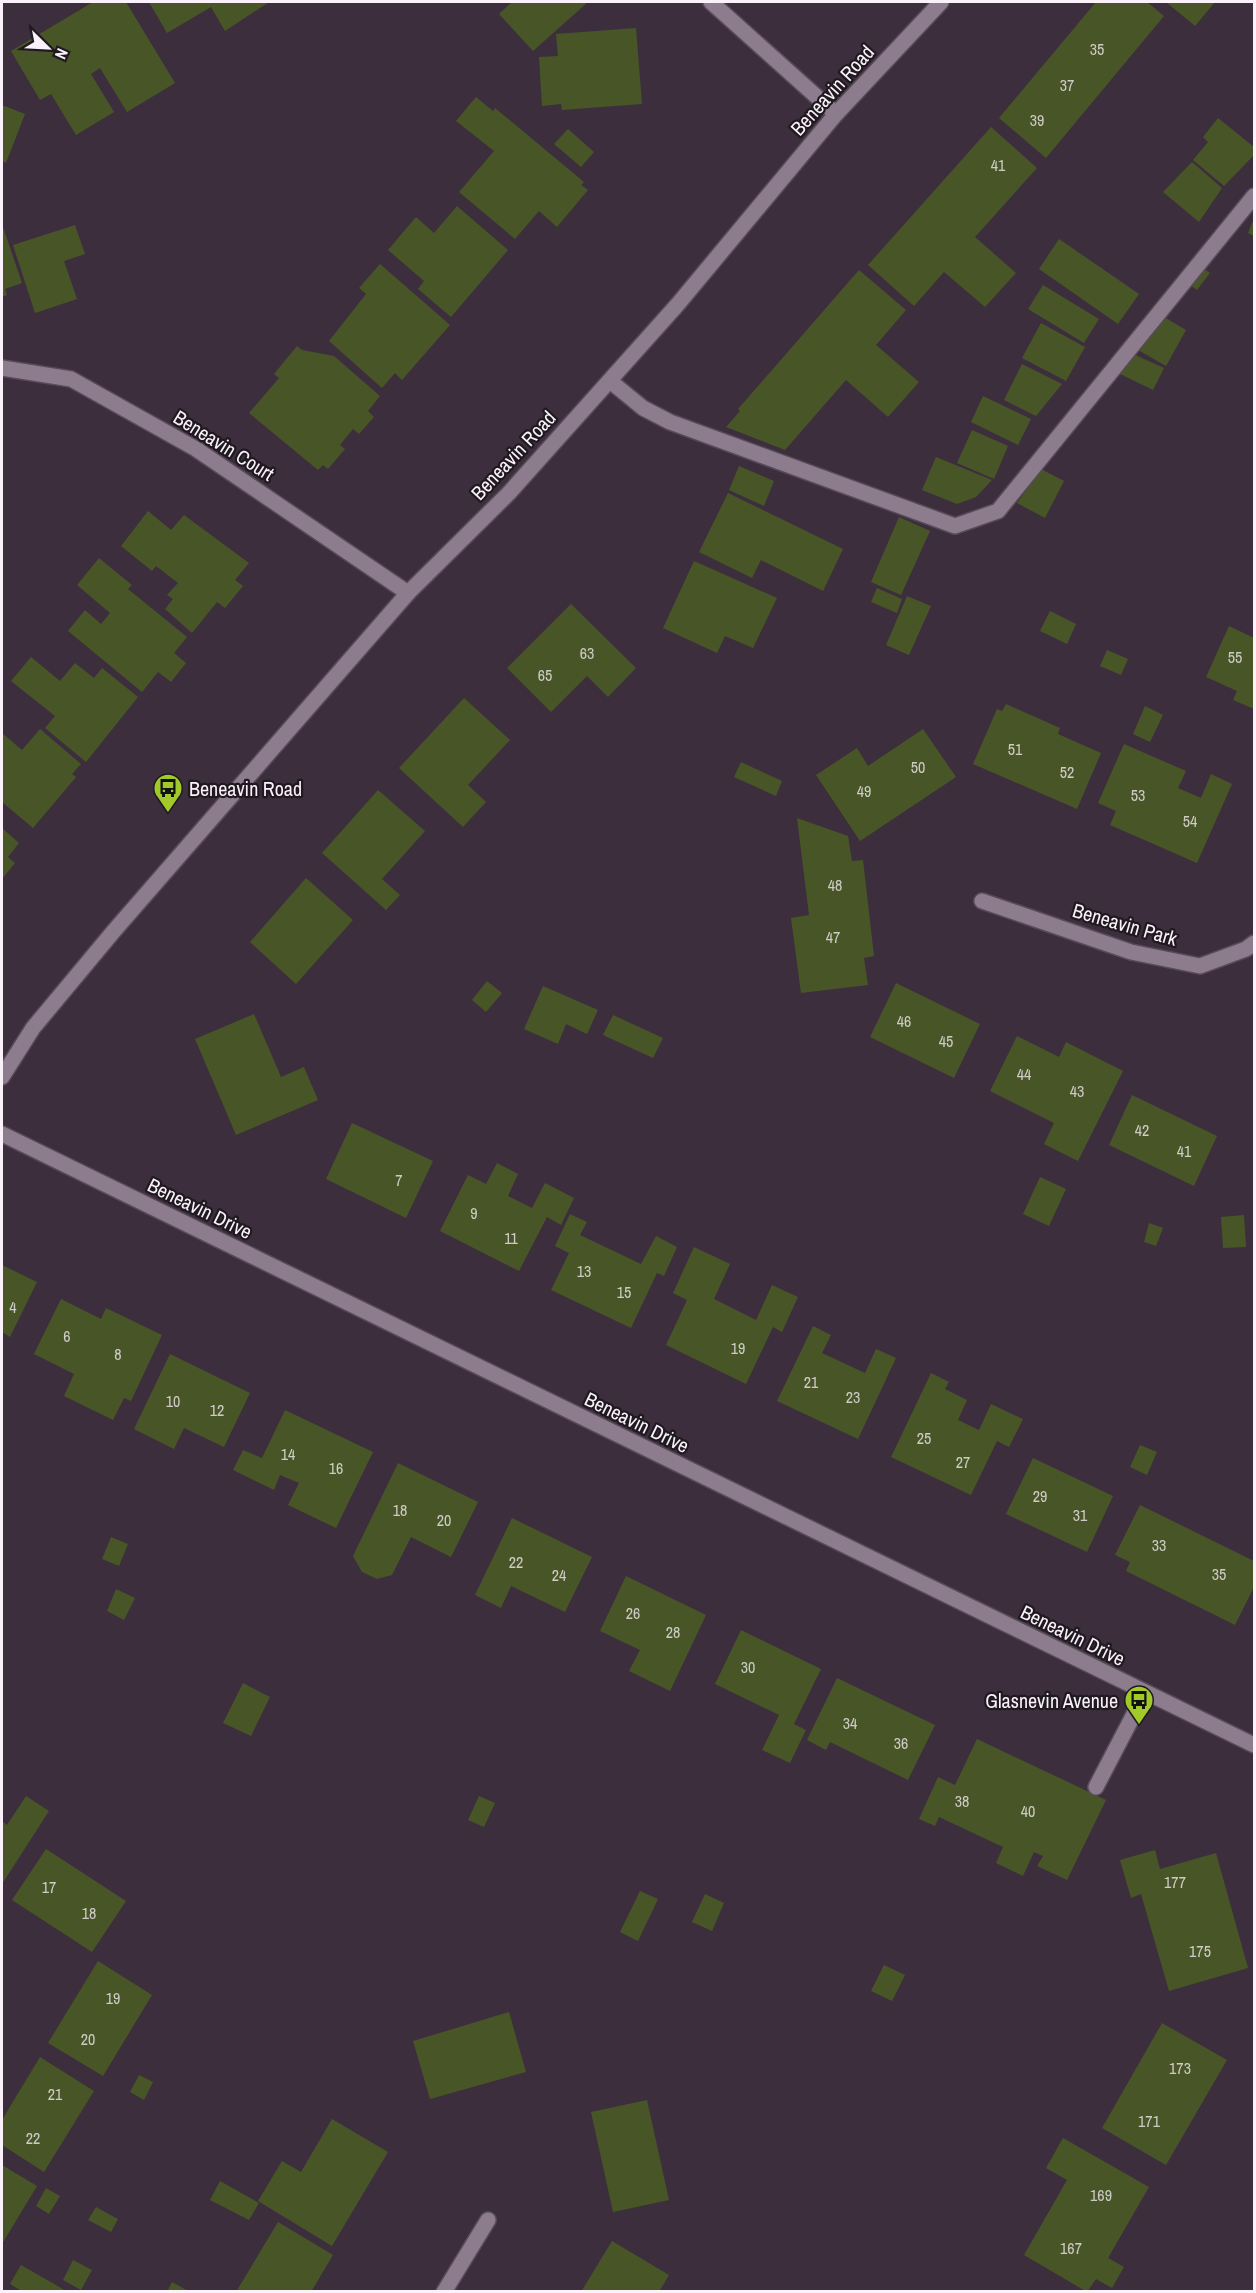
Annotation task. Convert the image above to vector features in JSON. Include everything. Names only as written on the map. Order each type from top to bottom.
[{"type":"street","points":[[711,2],[836,114]]},
{"type":"street","name":"Beneavin Road","points":[[2,1077],[33,1028],[113,932],[408,593],[509,493],[678,304],[836,114],[941,2]]},
{"type":"street","points":[[610,381],[643,408],[670,422],[955,526],[998,511],[1254,196]]},
{"type":"street","name":"Beneavin Court","points":[[2,368],[71,379],[196,449],[408,593]]},
{"type":"street","name":"Beneavin Park","points":[[982,901],[1131,952],[1200,966],[1246,949],[1254,943]]},
{"type":"street","name":"Beneavin Drive","points":[[2,1134],[1254,1745]]},
{"type":"street","points":[[1096,1788],[1144,1693]]},
{"type":"street","points":[[444,2292],[488,2220]]},
{"type":"building","points":[[93,2],[126,2],[175,83],[127,112],[100,68],[91,74],[114,112],[76,135],[51,94],[40,100],[11,51]]},
{"type":"building","points":[[149,2],[269,2],[225,31],[211,7],[167,33]]},
{"type":"building","points":[[512,2],[588,2],[533,51],[499,14]]},
{"type":"building","points":[[1096,2],[1147,2],[1164,16],[1046,158],[999,118]]},
{"type":"building","points":[[1166,2],[1215,2],[1195,26]]},
{"type":"building","points":[[636,28],[642,104],[562,110],[561,104],[542,106],[539,57],[558,56],[556,34]]},
{"type":"building","points":[[476,97],[493,111],[495,108],[584,182],[581,185],[588,190],[557,227],[539,211],[515,239],[459,192],[494,151],[456,121]]},
{"type":"building","points":[[2,105],[25,114],[6,163],[2,161]]},
{"type":"building","points":[[1218,118],[1254,147],[1254,155],[1224,186],[1193,160],[1208,142],[1203,137]]},
{"type":"building","points":[[991,127],[1037,168],[975,237],[1016,273],[985,307],[944,272],[914,306],[868,265]]},
{"type":"building","points":[[568,129],[594,152],[581,167],[554,144]]},
{"type":"building","points":[[1192,162],[1222,188],[1199,222],[1163,192]]},
{"type":"building","points":[[457,206],[508,250],[451,317],[418,289],[424,281],[388,250],[416,217],[434,233]]},
{"type":"building","points":[[1254,218],[1254,236],[1248,233]]},
{"type":"building","points":[[2,224],[22,283],[5,289],[7,295],[2,297]]},
{"type":"building","points":[[75,225],[85,254],[64,261],[77,299],[35,313],[13,245]]},
{"type":"building","points":[[1059,239],[1139,294],[1118,324],[1039,269]]},
{"type":"building","points":[[380,264],[450,325],[402,380],[395,373],[382,388],[329,341],[366,294],[359,288]]},
{"type":"building","points":[[1200,266],[1210,273],[1197,290],[1187,283]]},
{"type":"building","points":[[859,270],[906,310],[876,345],[919,382],[888,417],[846,380],[785,450],[726,427],[740,411],[738,409]]},
{"type":"building","points":[[1043,285],[1099,319],[1084,343],[1028,309]]},
{"type":"building","points":[[1159,314],[1186,330],[1166,366],[1138,350]]},
{"type":"building","points":[[1041,323],[1085,347],[1066,381],[1022,358]]},
{"type":"building","points":[[297,346],[302,350],[334,356],[380,396],[368,411],[374,417],[359,434],[353,429],[340,445],[345,449],[328,469],[323,465],[318,470],[249,413],[279,378],[274,374]]},
{"type":"building","points":[[1131,353],[1164,368],[1153,390],[1120,374]]},
{"type":"building","points":[[1022,364],[1062,384],[1036,416],[1004,400]]},
{"type":"building","points":[[983,396],[1031,419],[1018,445],[971,422]]},
{"type":"building","points":[[972,430],[1008,446],[994,479],[957,463]]},
{"type":"building","points":[[936,457],[992,480],[976,497],[957,504],[922,490]]},
{"type":"building","points":[[739,466],[774,481],[764,506],[729,490]]},
{"type":"building","points":[[1041,469],[1064,481],[1045,518],[1017,503]]},
{"type":"building","points":[[728,493],[843,549],[823,591],[761,560],[752,578],[699,552]]},
{"type":"building","points":[[148,511],[171,530],[184,515],[249,563],[235,580],[243,586],[225,608],[217,602],[192,633],[165,609],[173,599],[167,595],[178,583],[156,566],[152,571],[121,546]]},
{"type":"building","points":[[899,517],[930,531],[901,595],[871,582]]},
{"type":"building","points":[[99,558],[132,585],[128,589],[187,637],[174,653],[186,663],[171,682],[158,672],[142,692],[68,631],[85,610],[101,624],[110,613],[77,585]]},
{"type":"building","points":[[694,561],[777,598],[753,648],[725,636],[717,653],[663,628]]},
{"type":"building","points":[[877,588],[902,599],[897,613],[871,602]]},
{"type":"building","points":[[907,596],[931,606],[909,655],[886,645]]},
{"type":"building","points":[[571,604],[636,668],[608,697],[587,676],[551,712],[507,668]]},
{"type":"building","points":[[1050,611],[1076,624],[1067,644],[1040,631]]},
{"type":"building","points":[[1229,626],[1254,638],[1254,709],[1233,700],[1237,691],[1206,677]]},
{"type":"building","points":[[1107,650],[1128,659],[1121,675],[1100,666]]},
{"type":"building","points":[[31,657],[60,681],[75,663],[94,678],[102,668],[138,697],[86,762],[45,728],[55,716],[11,681]]},
{"type":"building","points":[[464,698],[510,740],[468,785],[486,802],[463,827],[399,768]]},
{"type":"building","points":[[1006,704],[1060,728],[1058,734],[1101,753],[1077,809],[973,764],[997,709],[1002,711]]},
{"type":"building","points":[[1145,706],[1163,715],[1150,742],[1133,734]]},
{"type":"building","points":[[40,729],[81,764],[72,774],[76,777],[33,828],[2,802],[2,733],[22,750]]},
{"type":"building","points":[[923,729],[956,777],[860,841],[816,775],[857,748],[868,766]]},
{"type":"building","points":[[1124,744],[1186,771],[1178,788],[1201,798],[1211,774],[1232,784],[1197,863],[1110,825],[1116,811],[1098,803]]},
{"type":"building","points":[[741,762],[782,781],[776,796],[734,777]]},
{"type":"building","points":[[378,790],[425,831],[382,879],[400,895],[386,910],[322,853]]},
{"type":"building","points":[[797,818],[848,836],[852,861],[863,860],[874,956],[864,958],[868,985],[801,993],[791,918],[809,915]]},
{"type":"building","points":[[2,828],[19,843],[8,857],[15,863],[2,879]]},
{"type":"building","points":[[306,878],[353,920],[296,984],[250,942]]},
{"type":"building","points":[[487,981],[502,993],[486,1012],[472,1000]]},
{"type":"building","points":[[896,983],[980,1024],[954,1078],[870,1037]]},
{"type":"building","points":[[543,986],[598,1010],[587,1034],[566,1024],[558,1044],[524,1029]]},
{"type":"building","points":[[254,1014],[281,1077],[304,1067],[318,1100],[236,1135],[195,1039]]},
{"type":"building","points":[[613,1015],[663,1038],[653,1058],[603,1035]]},
{"type":"building","points":[[1017,1036],[1059,1057],[1066,1042],[1123,1071],[1078,1161],[1044,1144],[1054,1123],[990,1091]]},
{"type":"building","points":[[1132,1095],[1217,1136],[1194,1186],[1109,1145]]},
{"type":"building","points":[[352,1123],[433,1161],[406,1218],[326,1179]]},
{"type":"building","points":[[497,1163],[518,1174],[508,1196],[532,1208],[545,1183],[574,1198],[561,1225],[547,1217],[519,1271],[440,1231],[468,1175],[486,1184]]},
{"type":"building","points":[[1040,1177],[1066,1189],[1049,1226],[1023,1214]]},
{"type":"building","points":[[570,1214],[587,1222],[580,1235],[641,1264],[656,1236],[677,1247],[664,1276],[657,1273],[631,1328],[551,1290],[569,1253],[555,1246]]},
{"type":"building","points":[[1244,1215],[1246,1247],[1223,1248],[1221,1217]]},
{"type":"building","points":[[1149,1223],[1163,1228],[1156,1246],[1144,1242]]},
{"type":"building","points":[[694,1247],[730,1264],[714,1299],[756,1320],[772,1285],[798,1297],[782,1332],[773,1327],[746,1384],[666,1345],[687,1300],[673,1293]]},
{"type":"building","points":[[2,1265],[37,1282],[10,1337],[2,1332]]},
{"type":"building","points":[[61,1299],[101,1319],[106,1308],[162,1335],[131,1401],[124,1398],[113,1420],[64,1396],[74,1374],[34,1354]]},
{"type":"building","points":[[813,1326],[831,1335],[822,1353],[865,1373],[876,1349],[896,1358],[858,1439],[777,1401]]},
{"type":"building","points":[[170,1354],[250,1393],[224,1447],[184,1428],[174,1449],[134,1429]]},
{"type":"building","points":[[931,1373],[949,1382],[945,1389],[967,1400],[958,1420],[979,1430],[991,1404],[1023,1419],[1009,1447],[997,1441],[971,1495],[891,1457]]},
{"type":"building","points":[[285,1410],[373,1452],[336,1528],[288,1505],[299,1483],[280,1475],[274,1490],[233,1470],[243,1450],[262,1458]]},
{"type":"building","points":[[1140,1445],[1157,1452],[1147,1475],[1130,1467]]},
{"type":"building","points":[[1033,1458],[1113,1496],[1087,1552],[1006,1514]]},
{"type":"building","points":[[398,1463],[478,1502],[451,1557],[411,1537],[392,1575],[377,1579],[362,1572],[353,1556]]},
{"type":"building","points":[[1140,1505],[1254,1561],[1254,1587],[1235,1625],[1126,1571],[1130,1562],[1115,1555]]},
{"type":"building","points":[[512,1518],[592,1557],[565,1612],[511,1586],[501,1608],[475,1595]]},
{"type":"building","points":[[111,1537],[128,1544],[119,1566],[102,1559]]},
{"type":"building","points":[[626,1576],[706,1615],[670,1691],[629,1671],[640,1650],[600,1631]]},
{"type":"building","points":[[116,1589],[135,1598],[124,1620],[107,1611]]},
{"type":"building","points":[[741,1630],[821,1669],[794,1724],[806,1730],[790,1763],[762,1750],[779,1715],[715,1684]]},
{"type":"building","points":[[837,1678],[935,1725],[908,1780],[830,1742],[826,1750],[807,1740]]},
{"type":"building","points":[[243,1683],[270,1697],[251,1736],[223,1723]]},
{"type":"building","points":[[977,1739],[1106,1800],[1067,1880],[1037,1866],[1043,1856],[1034,1852],[1023,1876],[996,1863],[1003,1847],[939,1817],[935,1826],[919,1819],[938,1777],[955,1785]]},
{"type":"building","points":[[26,1796],[49,1811],[2,1884],[2,1821],[7,1825]]},
{"type":"building","points":[[479,1796],[495,1803],[484,1827],[468,1820]]},
{"type":"building","points":[[46,1849],[126,1901],[92,1952],[12,1900]]},
{"type":"building","points":[[1155,1850],[1160,1869],[1216,1853],[1248,1968],[1169,1991],[1141,1894],[1131,1898],[1120,1860]]},
{"type":"building","points":[[640,1891],[658,1899],[638,1941],[620,1932]]},
{"type":"building","points":[[705,1894],[724,1903],[712,1931],[692,1922]]},
{"type":"building","points":[[98,1961],[152,1995],[103,2076],[48,2043]]},
{"type":"building","points":[[884,1965],[905,1975],[892,2001],[871,1991]]},
{"type":"building","points":[[509,2012],[526,2072],[430,2099],[413,2041]]},
{"type":"building","points":[[1162,2023],[1227,2060],[1166,2165],[1102,2128]]},
{"type":"building","points":[[40,2057],[94,2091],[44,2172],[2,2145],[2,2120]]},
{"type":"building","points":[[139,2075],[153,2082],[144,2100],[130,2092]]},
{"type":"building","points":[[647,2100],[669,2200],[613,2212],[591,2112]]},
{"type":"building","points":[[332,2119],[388,2152],[332,2246],[258,2201],[282,2161],[301,2172]]},
{"type":"building","points":[[1063,2138],[1149,2187],[1108,2258],[1124,2267],[1112,2288],[1096,2279],[1087,2292],[1024,2255],[1067,2180],[1046,2168]]},
{"type":"building","points":[[2,2165],[37,2186],[2,2244]]},
{"type":"building","points":[[220,2181],[259,2203],[249,2220],[210,2200]]},
{"type":"building","points":[[46,2188],[60,2196],[49,2214],[36,2206]]},
{"type":"building","points":[[96,2207],[118,2219],[111,2232],[88,2220]]},
{"type":"building","points":[[278,2222],[333,2255],[311,2292],[236,2292]]},
{"type":"building","points":[[612,2241],[669,2275],[659,2292],[581,2292]]},
{"type":"building","points":[[73,2260],[92,2270],[81,2290],[63,2280]]},
{"type":"building","points":[[21,2265],[68,2292],[23,2292],[10,2284]]},
{"type":"building","points":[[172,2282],[190,2292],[167,2292]]},
{"type":"place","name":"Beneavin Road","points":[[168,814]]},
{"type":"place","name":"Glasnevin Avenue","points":[[1139,1726]]}]
